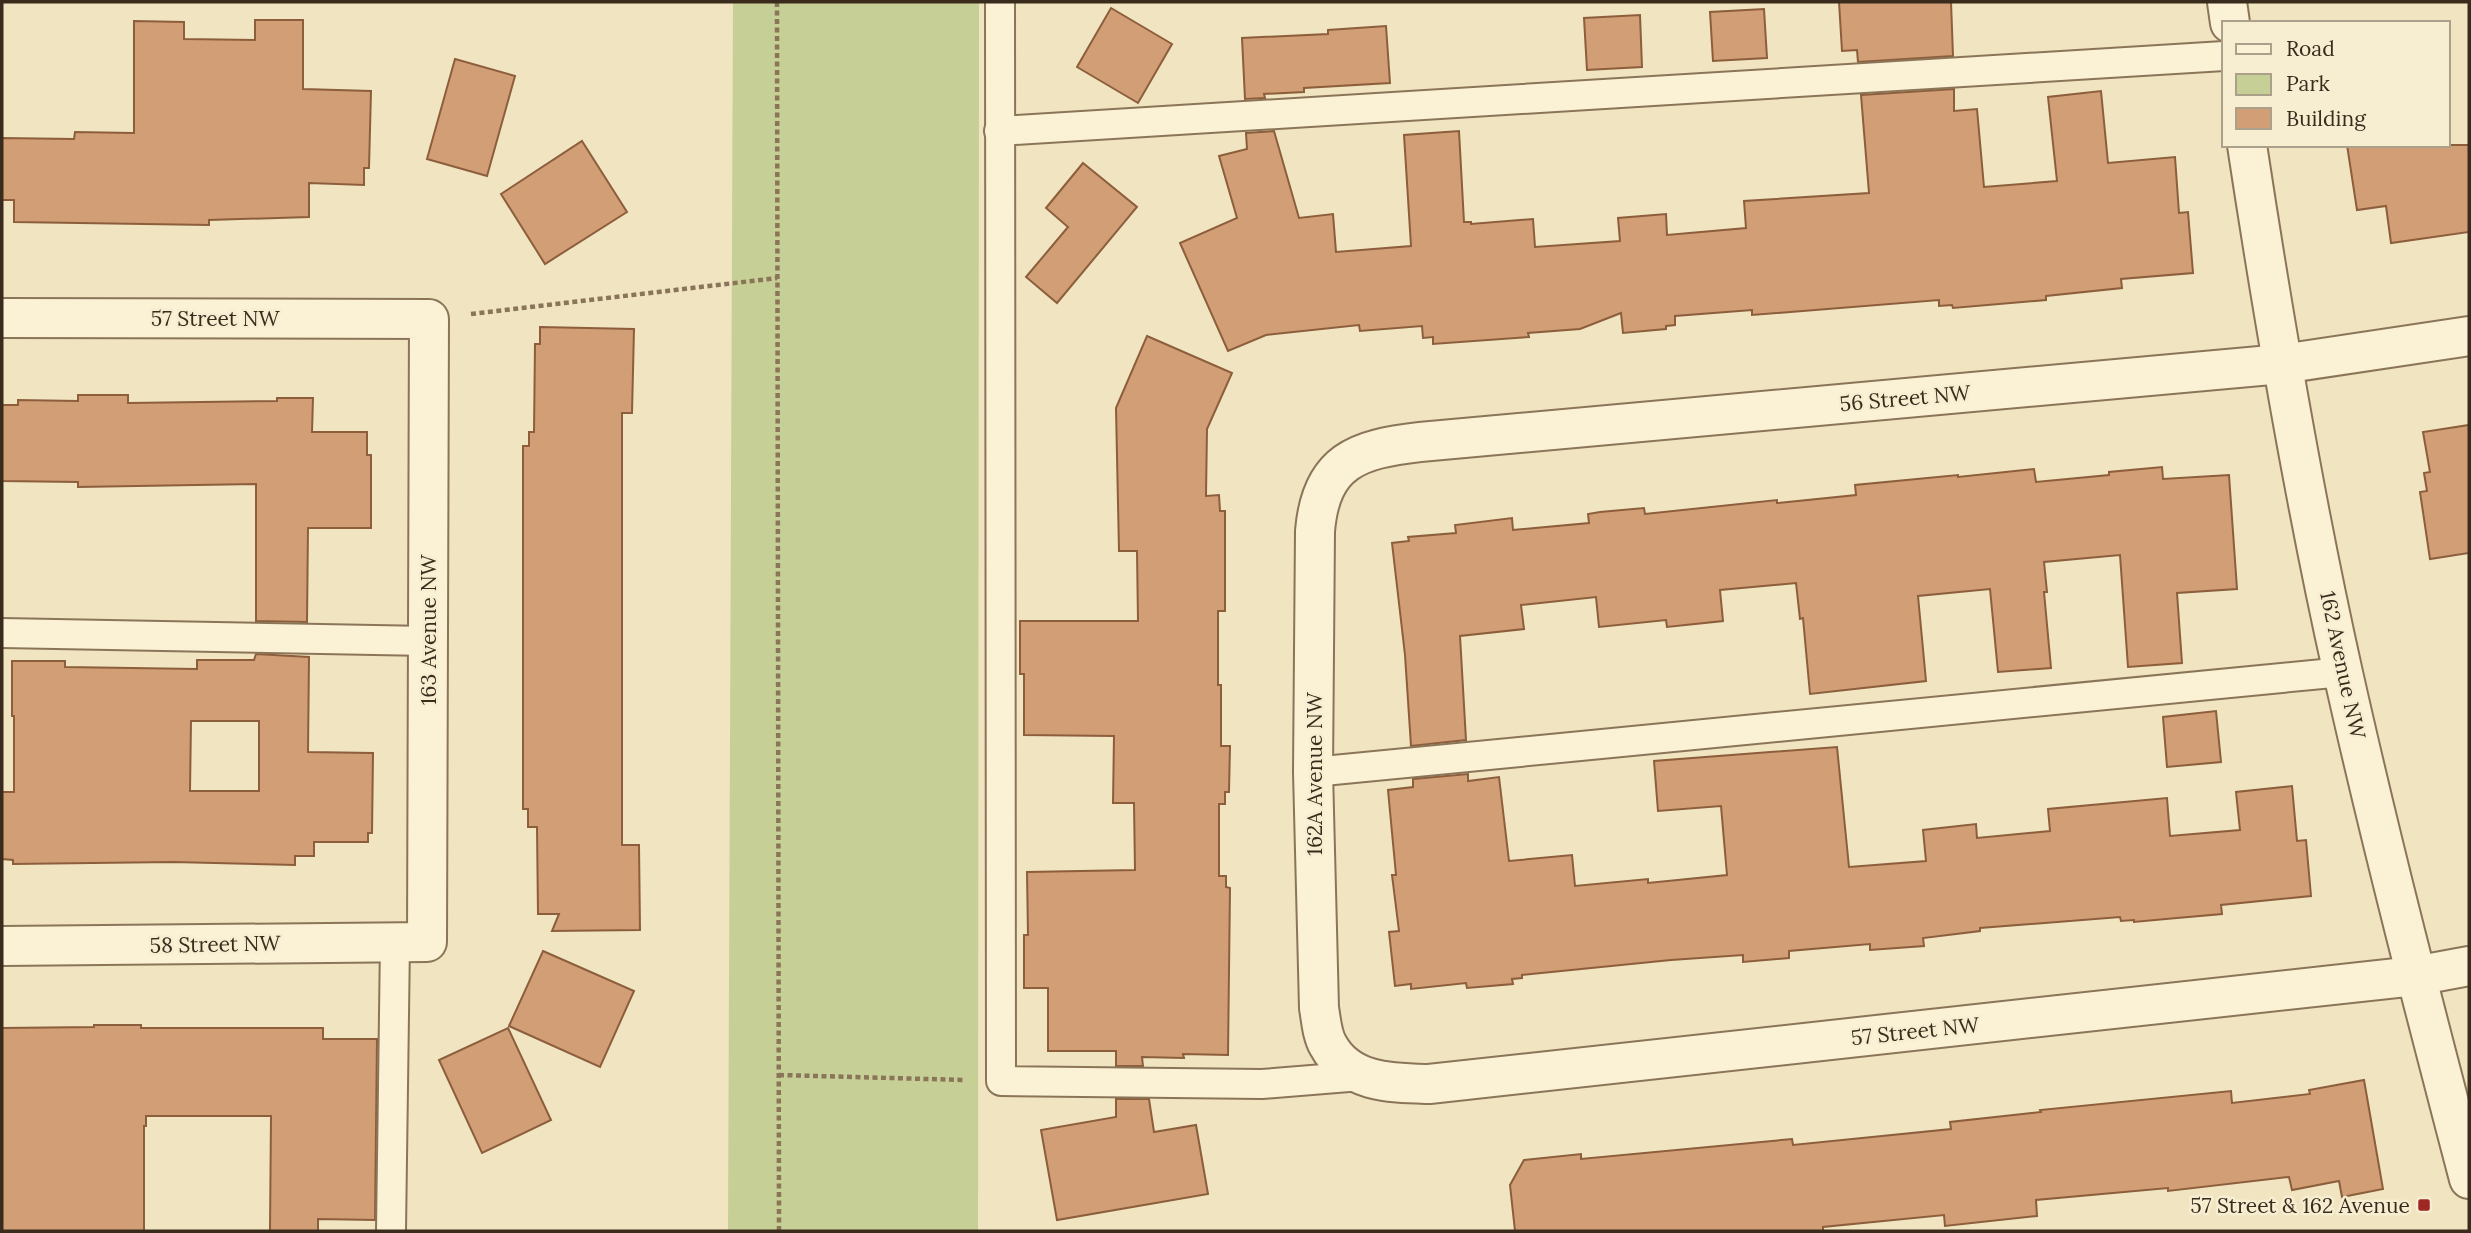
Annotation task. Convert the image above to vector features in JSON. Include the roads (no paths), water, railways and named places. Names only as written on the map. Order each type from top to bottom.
[{"type":"street","points":[[2227,2],[2230,21]]},
{"type":"street","name":"162 Avenue NW","points":[[2247,147],[2282,364],[2343,672],[2415,976],[2469,1179]]},
{"type":"street","name":"57 Street NW","points":[[2,318],[429,319]]},
{"type":"street","name":"163 Avenue NW","points":[[411,942],[428,641],[429,319]]},
{"type":"street","name":"56 Street NW","points":[[1345,465],[1361,452],[1420,442],[2282,364],[2469,336]]},
{"type":"street","name":"162A Avenue NW","points":[[1345,465],[1329,480],[1317,505],[1315,531],[1313,772],[1319,1008],[1326,1044],[1341,1063],[1361,1076]]},
{"type":"street","name":"58 Street NW","points":[[2,946],[411,942]]},
{"type":"street","name":"57 Street NW","points":[[1361,1076],[1394,1083],[1429,1084],[2415,976],[2469,966]]},
{"type":"lane","points":[[1000,2],[1001,1081],[1262,1084],[1361,1076]]},
{"type":"lane","points":[[999,131],[2222,56]]},
{"type":"lane","points":[[2,634],[428,641]]},
{"type":"lane","points":[[1313,772],[2343,672]]},
{"type":"lane","points":[[391,1231],[411,942]]},
{"type":"place","name":"57 Street & 162 Avenue","points":[[2424,1205]]}]
